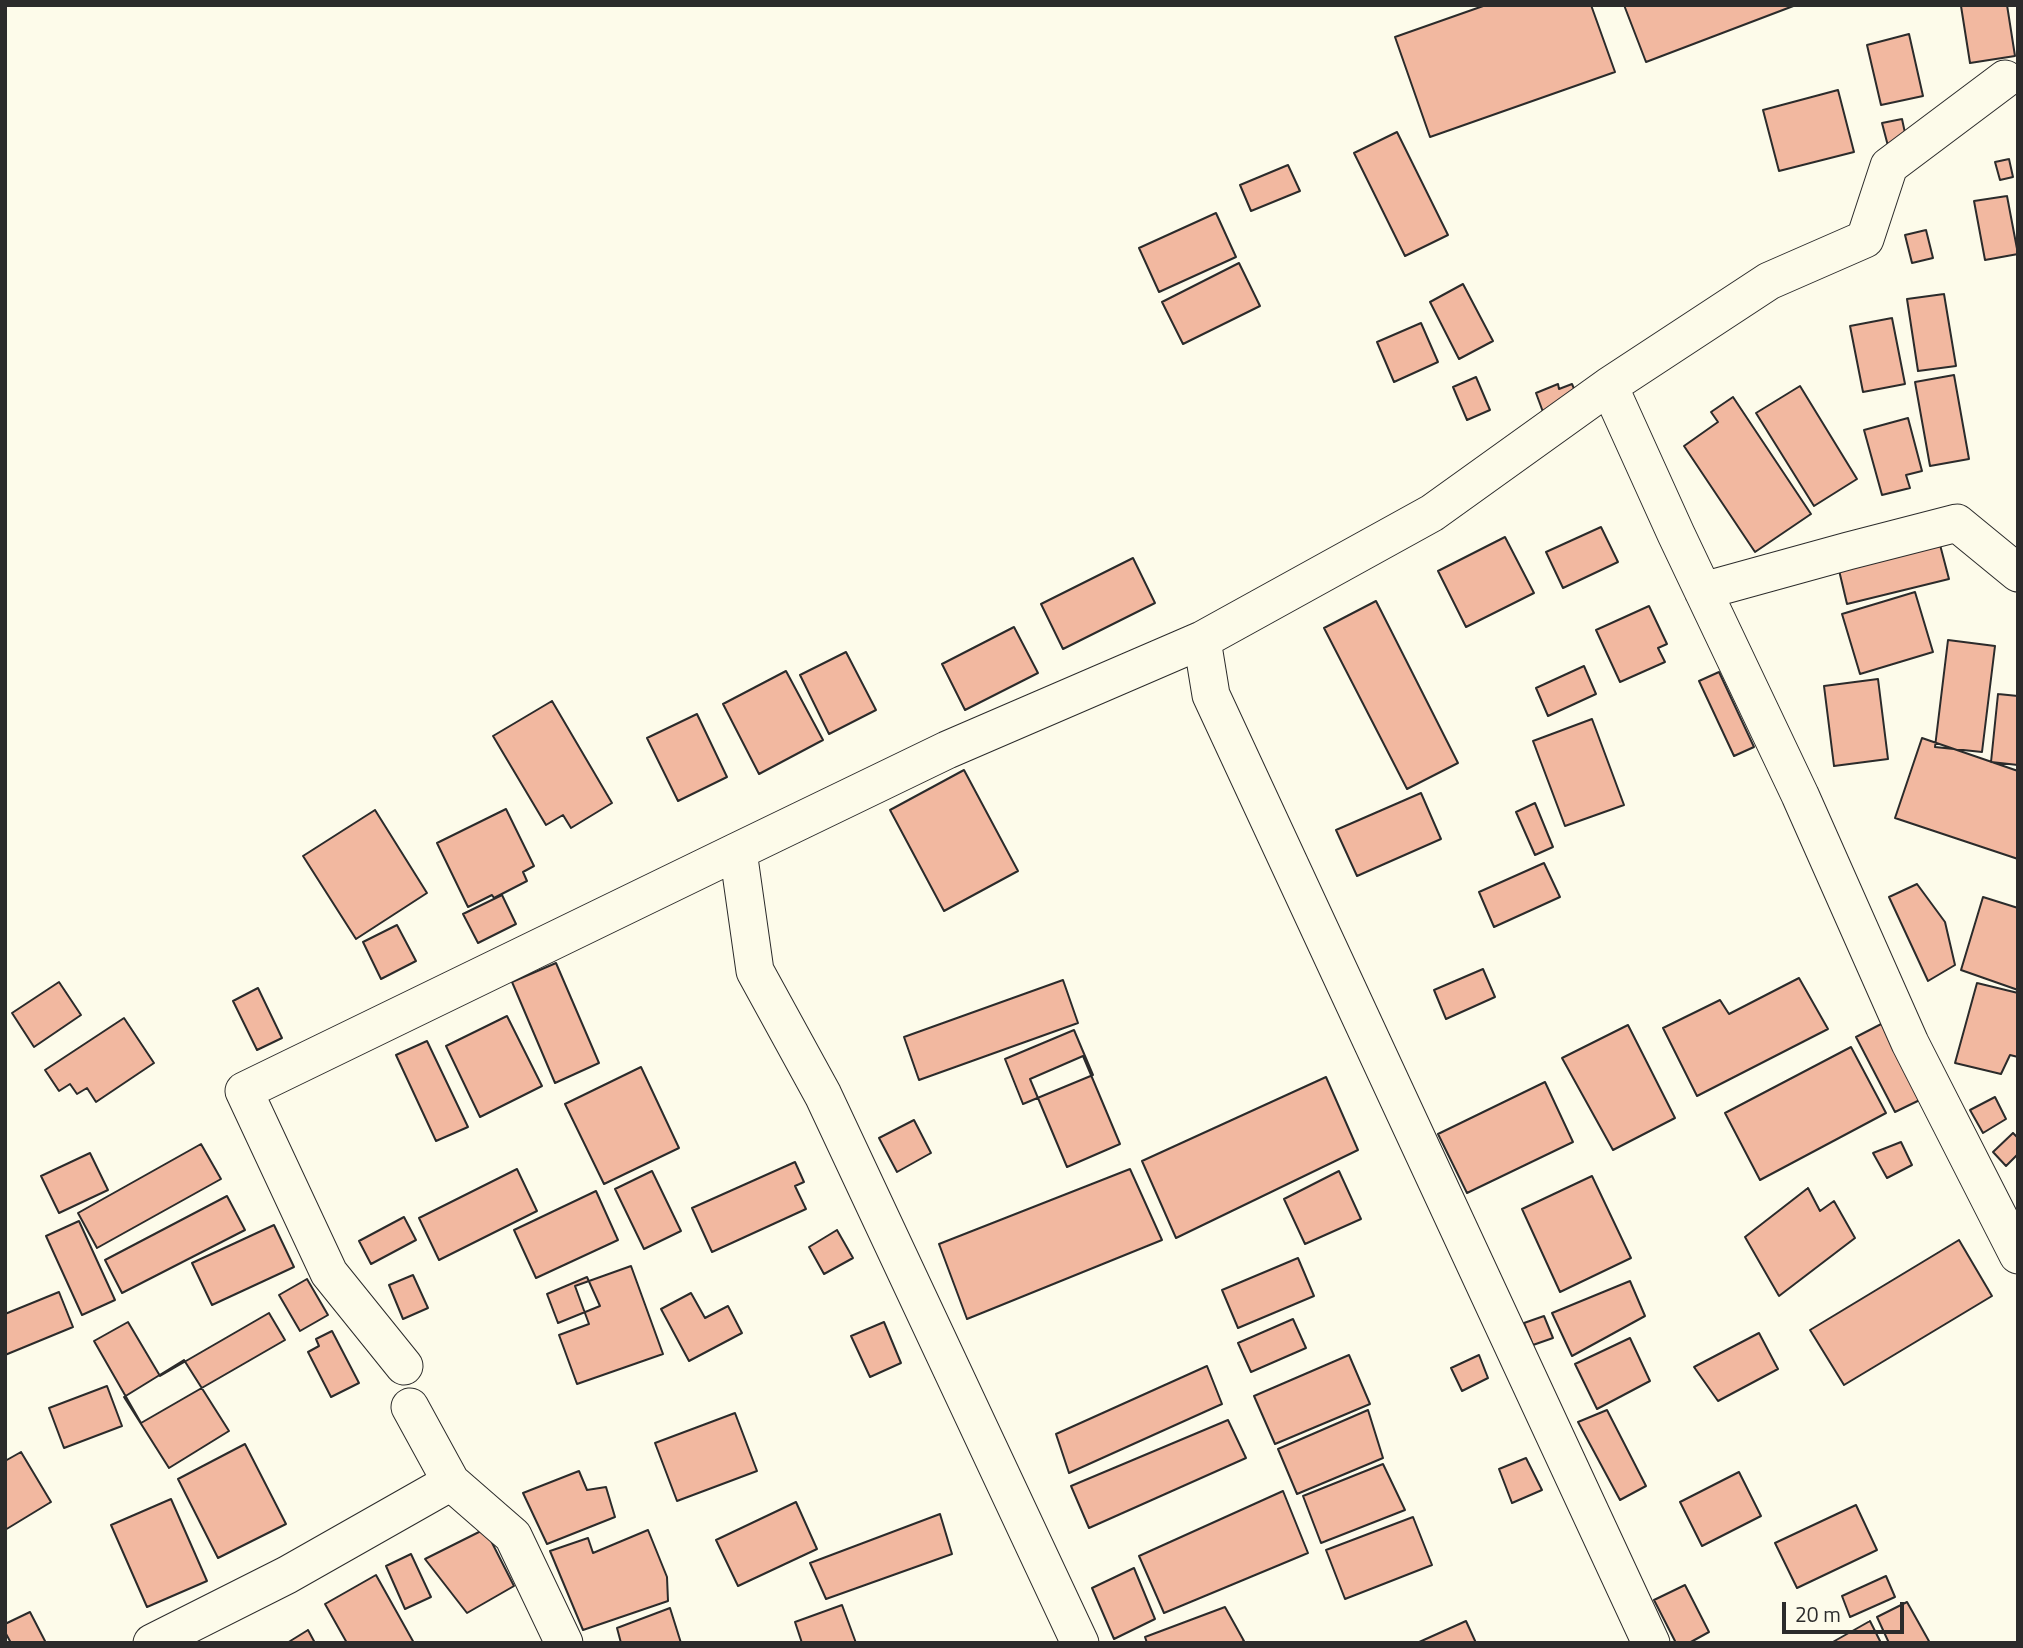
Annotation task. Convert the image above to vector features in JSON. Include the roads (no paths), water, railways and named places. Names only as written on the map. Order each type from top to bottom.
[{"type":"street","points":[[404,1366],[329,1273],[243,1091],[947,750],[1202,640],[1432,513],[1609,386],[1769,281],[1865,239],[1889,166],[2005,79]]},
{"type":"street","points":[[1609,386],[1800,796],[1910,1043],[2018,1255]]},
{"type":"street","points":[[1703,591],[1957,523],[2018,573]]},
{"type":"street","points":[[1202,640],[1211,695],[1651,1643]]},
{"type":"street","points":[[738,851],[755,971],[823,1095],[1080,1643]]},
{"type":"street","points":[[410,1407],[452,1482],[513,1536],[564,1643]]},
{"type":"street","points":[[152,1643],[287,1575],[452,1482]]}]
